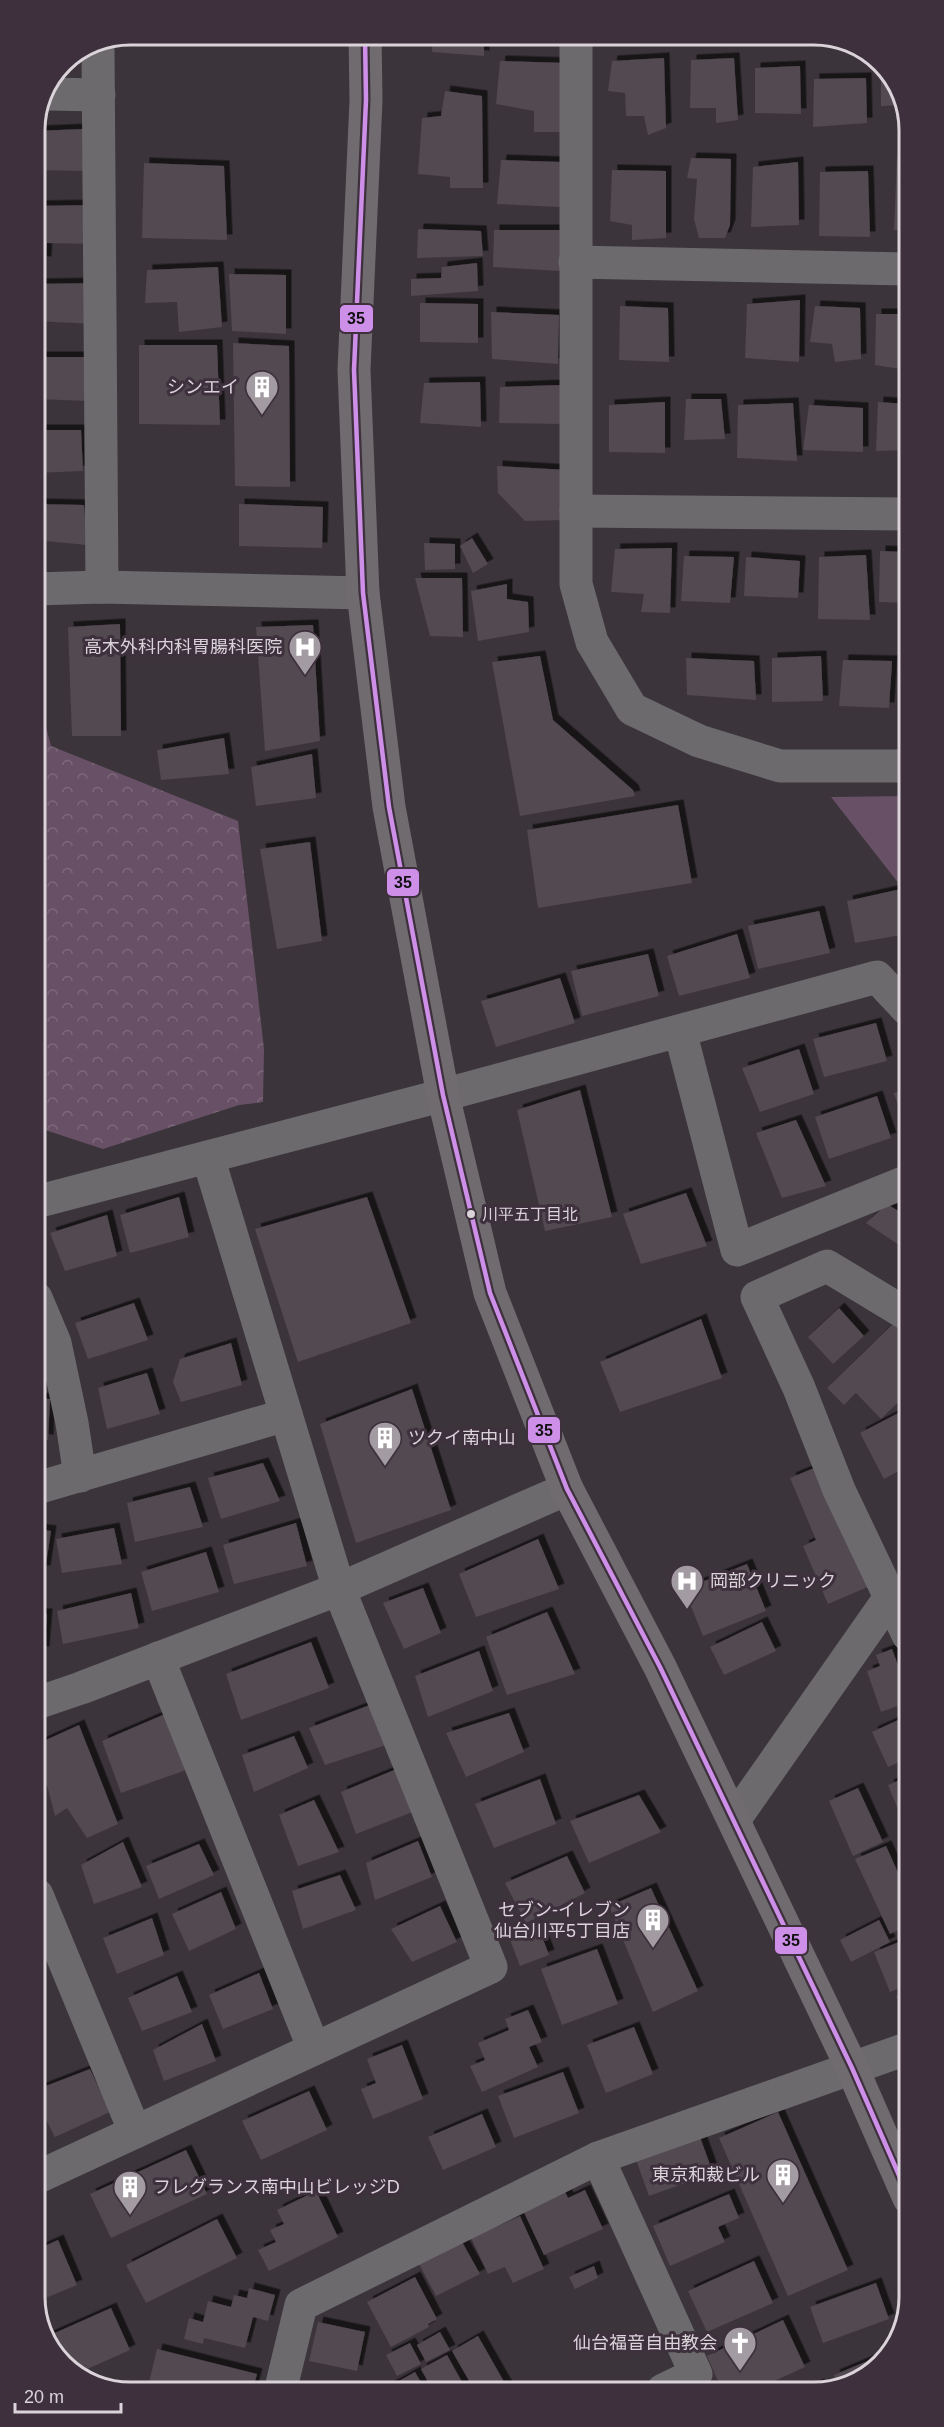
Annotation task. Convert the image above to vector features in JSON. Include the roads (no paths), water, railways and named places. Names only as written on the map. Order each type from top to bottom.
[{"type":"street","points":[[365,45],[366,100],[354,370],[363,593],[389,807],[443,1095],[489,1293],[567,1490],[660,1667],[852,2068],[899,2175]]},
{"type":"street","points":[[576,45],[576,584],[592,642],[632,708],[699,741],[780,766],[899,766]]},
{"type":"street","points":[[98,52],[102,587]]},
{"type":"street","points":[[54,94],[99,95]]},
{"type":"street","points":[[575,262],[899,269]]},
{"type":"street","points":[[576,511],[899,514]]},
{"type":"street","points":[[45,589],[102,587],[363,593]]},
{"type":"street","points":[[45,1200],[877,977],[899,1000]]},
{"type":"street","points":[[680,1031],[737,1250],[899,1185]]},
{"type":"street","points":[[45,2174],[491,1967],[339,1589],[208,1157]]},
{"type":"street","points":[[899,1310],[827,1266],[758,1297],[799,1388],[839,1490],[899,1613]]},
{"type":"street","points":[[45,1320],[54,1343],[72,1423],[80,1476]]},
{"type":"street","points":[[45,1486],[286,1415]]},
{"type":"street","points":[[45,1700],[339,1589],[567,1490]]},
{"type":"street","points":[[734,1820],[891,1596]]},
{"type":"street","points":[[158,1658],[314,2049]]},
{"type":"street","points":[[45,1914],[135,2132]]},
{"type":"street","points":[[282,2382],[301,2305],[598,2158],[899,2052]]},
{"type":"street","points":[[598,2158],[696,2374],[680,2382]]},
{"type":"place","name":"シンエイ","points":[[262,416]]},
{"type":"place","name":"高木外科内科胃腸科医院","points":[[305,676]]},
{"type":"place","name":"川平五丁目北","points":[[471,1214]]},
{"type":"place","name":"ツクイ南中山","points":[[385,1467]]},
{"type":"place","name":"岡部クリニック","points":[[687,1610]]},
{"type":"place","name":"セブン-イレブン 仙台川平5丁目店","points":[[653,1949]]},
{"type":"place","name":"東京和裁ビル","points":[[783,2204]]},
{"type":"place","name":"フレグランス南中山ビレッジD","points":[[130,2216]]},
{"type":"place","name":"仙台福音自由教会","points":[[740,2372]]}]
